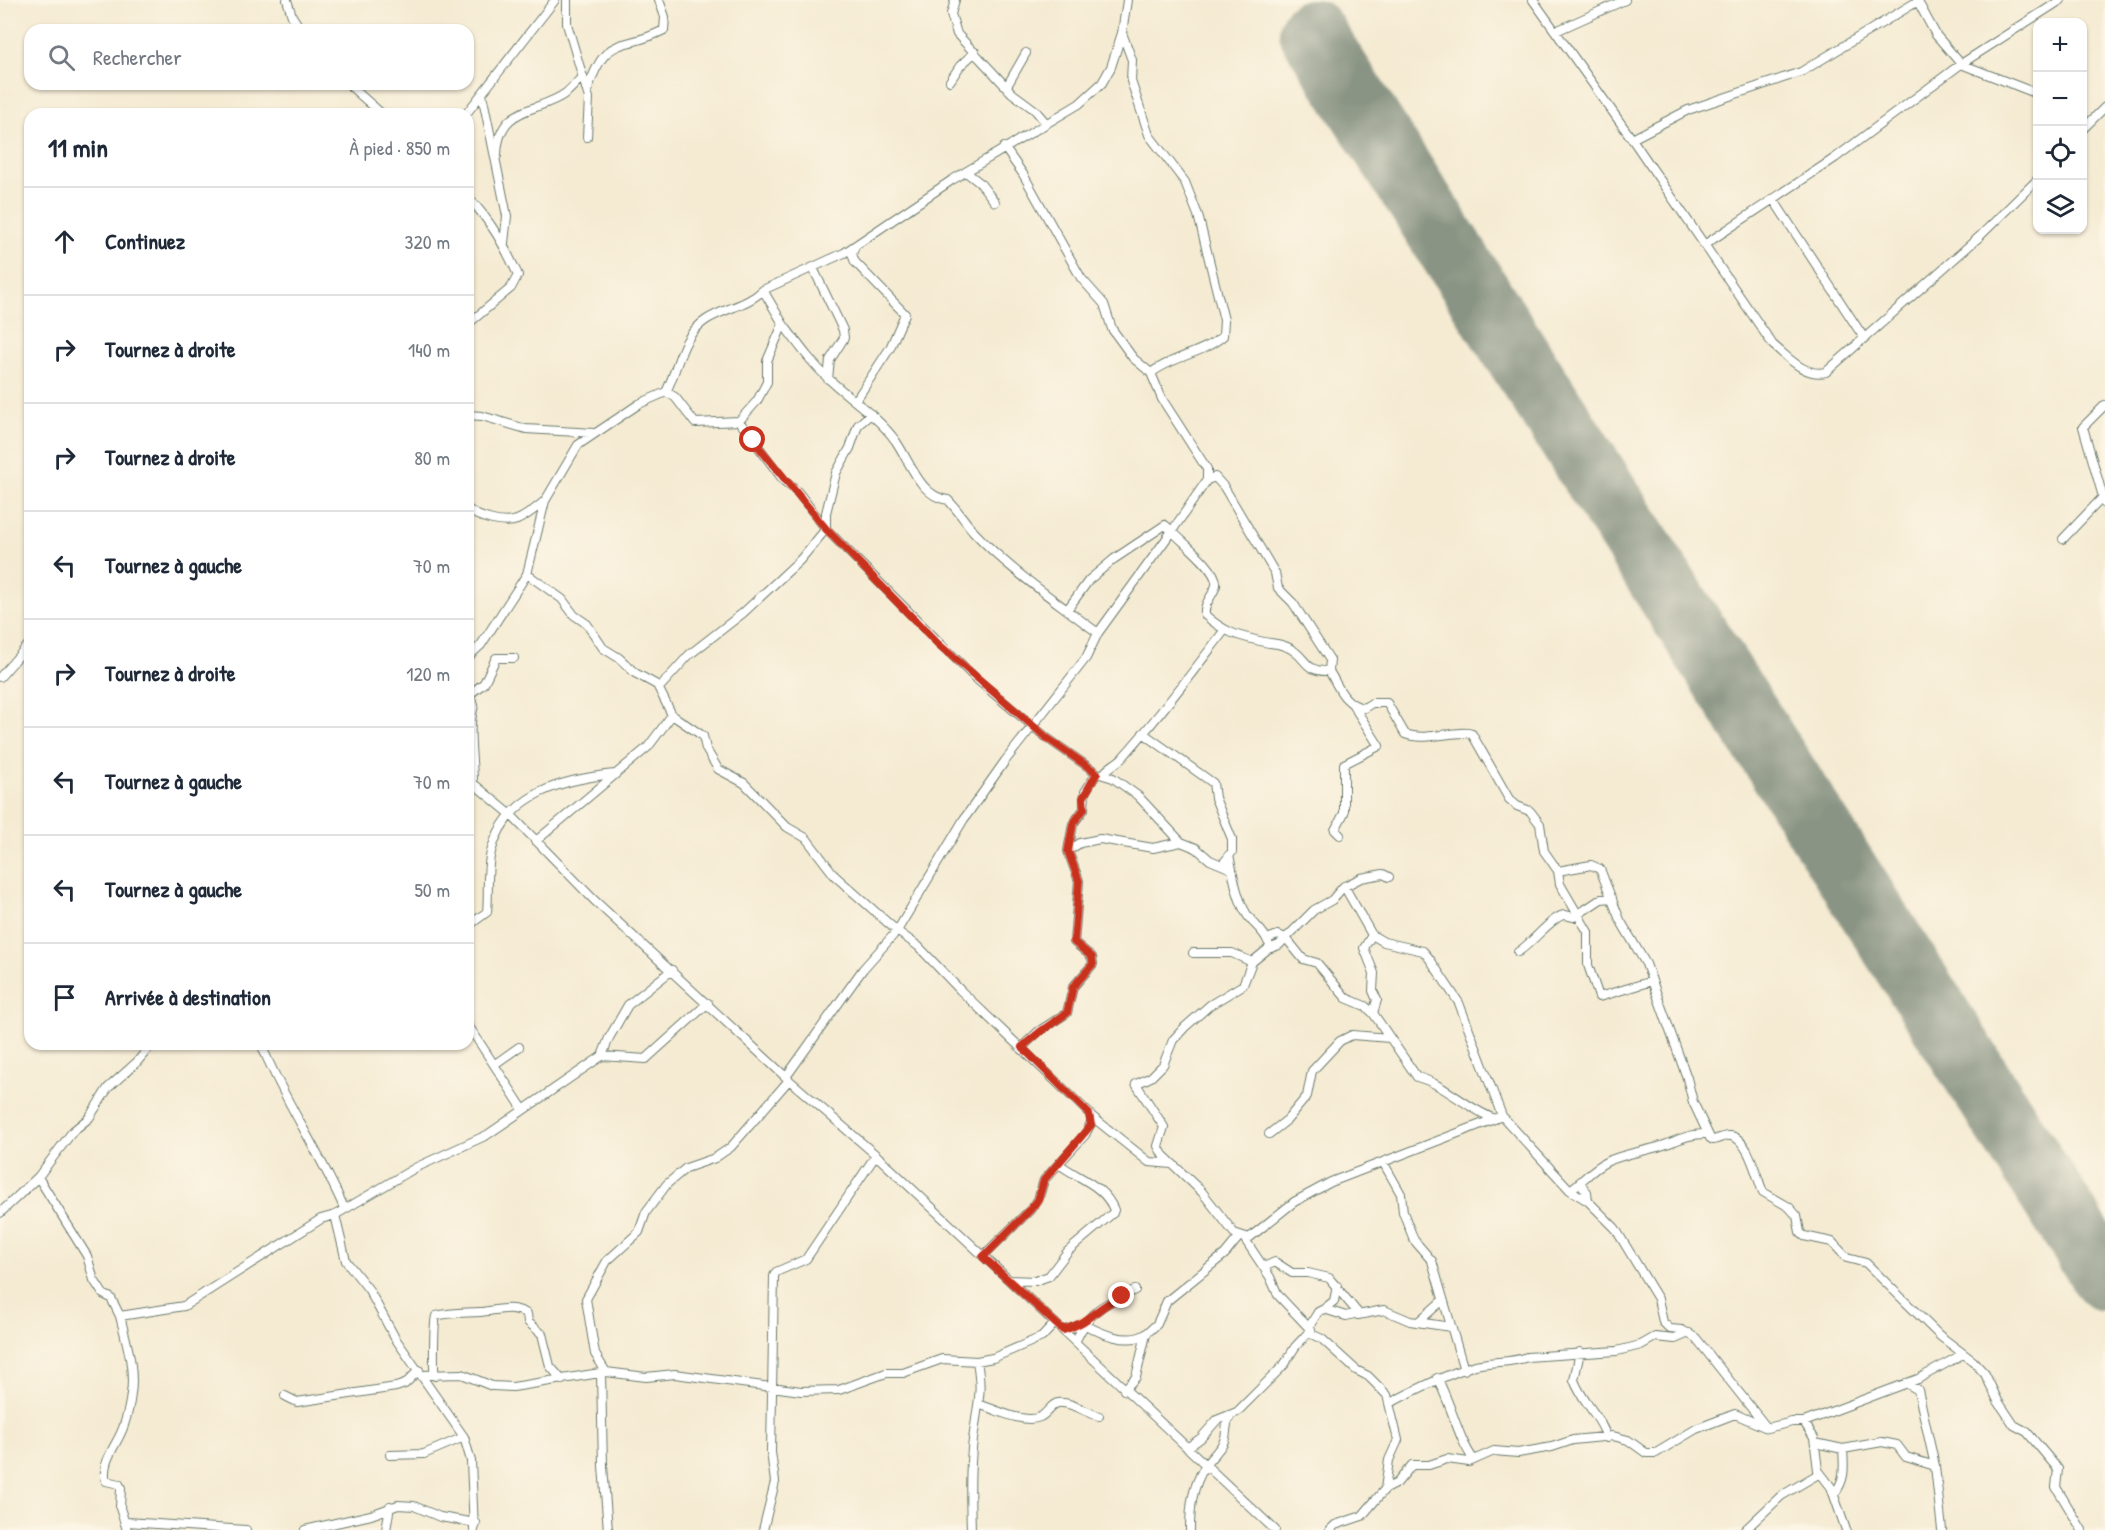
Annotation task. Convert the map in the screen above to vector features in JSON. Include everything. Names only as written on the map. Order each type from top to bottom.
[{"type":"street","points":[[471,108],[555,0]]},
{"type":"street","points":[[567,0],[567,24],[588,89]]},
{"type":"street","points":[[587,137],[588,89],[597,63],[609,51],[664,30],[665,17],[659,0]]},
{"type":"street","points":[[955,0],[951,20],[957,34],[1046,123]]},
{"type":"street","points":[[474,651],[481,645],[527,574],[545,501],[578,445],[639,404],[666,392],[674,377],[681,350],[697,327],[706,320],[755,298],[763,290],[813,268],[855,245],[1004,147],[1079,104],[1102,83],[1111,67],[1122,33],[1127,0]]},
{"type":"street","points":[[1533,0],[1632,139],[1773,345],[1799,366],[1815,374],[1827,372],[1980,237],[2036,180]]},
{"type":"street","points":[[1556,31],[1625,0]]},
{"type":"street","points":[[1704,245],[1835,158],[1961,64],[2061,0]]},
{"type":"street","points":[[1632,139],[1688,110],[1801,72],[1917,1],[1936,36],[1961,64],[2033,92]]},
{"type":"street","points":[[290,3],[299,24]]},
{"type":"street","points":[[1122,33],[1132,60],[1131,81],[1149,135],[1185,182],[1200,221],[1224,325],[1223,336],[1217,341],[1183,359],[1161,366],[1151,373]]},
{"type":"street","points":[[950,81],[960,66],[975,52]]},
{"type":"street","points":[[1007,86],[1026,53]]},
{"type":"street","points":[[497,169],[497,149],[506,126],[520,112],[566,93],[583,76]]},
{"type":"street","points":[[355,90],[375,108]]},
{"type":"street","points":[[482,94],[507,216],[504,243]]},
{"type":"street","points":[[2086,126],[2105,107]]},
{"type":"street","points":[[2087,116],[2096,115]]},
{"type":"street","points":[[1004,147],[1034,193],[1081,278],[1104,304],[1112,329],[1133,358],[1151,373],[1162,399],[1211,478],[1224,487],[1275,573],[1278,588],[1293,603],[1330,660],[1329,671],[1344,697],[1353,705],[1379,746],[1344,765],[1344,813],[1335,831],[1340,835]]},
{"type":"street","points":[[966,172],[980,183],[995,202]]},
{"type":"street","points":[[1773,199],[1864,338]]},
{"type":"street","points":[[474,203],[488,217],[504,243],[518,275],[517,282],[474,319]]},
{"type":"street","points":[[855,245],[852,254],[855,262],[905,314],[890,348],[856,400]]},
{"type":"street","points":[[813,268],[843,330],[844,338],[830,360],[828,379]]},
{"type":"street","points":[[763,290],[799,349],[828,379],[856,400],[894,440],[928,492],[939,499],[948,500],[962,520],[1015,571],[1098,633]]},
{"type":"street","points":[[740,421],[766,382],[767,361],[783,324]]},
{"type":"street","points":[[666,392],[675,397],[695,423],[740,421]]},
{"type":"street","points":[[2063,539],[2104,500],[2083,427],[2105,405]]},
{"type":"street","points":[[659,688],[689,654],[743,613],[800,560],[826,529],[826,513],[836,473],[858,425],[867,413]]},
{"type":"street","points":[[474,415],[526,429],[596,433]]},
{"type":"street","points":[[740,421],[778,474],[798,492],[826,529],[946,651],[1033,727],[1100,774],[1113,778],[1138,796],[1181,842],[1196,848],[1209,860],[1226,867]]},
{"type":"street","points":[[608,1530],[603,1466],[603,1372],[595,1354],[586,1299],[611,1254],[639,1232],[646,1212],[667,1184],[686,1168],[716,1158],[731,1147],[787,1079],[863,969],[897,931],[964,819],[1086,658],[1098,633],[1211,478]]},
{"type":"street","points":[[474,512],[482,517],[507,522],[518,520],[545,501]]},
{"type":"street","points":[[1067,610],[1089,580],[1114,559],[1165,525],[1214,572],[1216,586],[1203,613],[1224,632],[1280,644],[1293,650],[1307,667],[1329,671]]},
{"type":"street","points":[[527,574],[562,599],[574,615],[587,624],[603,648],[659,688],[672,715],[703,736],[706,749],[718,769],[744,783],[787,827],[806,838],[835,876],[897,931],[918,946],[960,990],[1022,1047],[1089,1114],[1149,1162],[1172,1164]]},
{"type":"street","points":[[1022,1047],[1067,1013],[1073,987],[1093,964],[1092,957],[1074,942],[1079,881],[1068,851],[1073,824],[1084,809],[1083,798],[1100,774],[1143,733],[1182,688],[1224,632]]},
{"type":"street","points":[[0,677],[24,650]]},
{"type":"street","points":[[474,691],[484,683],[496,658],[514,657]]},
{"type":"street","points":[[1353,705],[1364,708],[1372,703],[1387,703],[1403,732],[1412,737],[1444,737],[1466,732],[1472,734],[1509,799],[1517,806],[1530,811],[1540,824],[1544,851],[1558,871],[1560,884],[1580,914],[1588,932],[1588,965],[1599,997],[1652,981]]},
{"type":"street","points":[[536,841],[648,747],[672,715]]},
{"type":"street","points":[[1143,733],[1212,783],[1215,798],[1232,839],[1232,852],[1226,867],[1245,912],[1267,939],[1268,949]]},
{"type":"street","points":[[474,922],[487,912],[491,851],[509,813],[537,793],[584,777],[615,774]]},
{"type":"street","points":[[474,784],[509,813],[594,900],[708,1003],[787,1079],[876,1155],[1275,1530]]},
{"type":"street","points":[[1068,851],[1080,843],[1100,839],[1154,848],[1181,842]]},
{"type":"street","points":[[1558,871],[1596,865],[1607,882],[1620,920],[1646,964],[1693,1102],[1707,1134],[1713,1140],[1730,1136],[1736,1138],[1751,1158],[1763,1192],[1789,1207],[1797,1216],[1800,1232],[1804,1236],[1832,1242],[1847,1258],[1866,1263],[1940,1336],[1985,1374],[1998,1401],[2014,1425],[2027,1432],[2058,1469],[2056,1486],[2082,1530]]},
{"type":"street","points":[[1389,877],[1383,874],[1361,878],[1314,910],[1286,938],[1252,962],[1243,985],[1197,1016],[1173,1040],[1163,1065],[1136,1084],[1164,1127],[1158,1146],[1172,1164],[1202,1192],[1242,1237],[1264,1267],[1278,1295],[1309,1330],[1356,1370],[1368,1376],[1383,1390],[1390,1403]]},
{"type":"street","points":[[1343,891],[1372,935],[1384,942],[1422,951],[1429,958],[1459,1003],[1498,1118]]},
{"type":"street","points":[[1518,952],[1532,943],[1540,931],[1564,915],[1574,917],[1601,899],[1612,898]]},
{"type":"street","points":[[1267,939],[1278,935],[1286,938],[1303,959],[1317,963],[1346,998],[1365,1006],[1373,1013],[1417,1077],[1429,1080],[1468,1106],[1498,1118],[1570,1190],[1588,1202],[1615,1228],[1658,1299],[1663,1322],[1671,1329],[1696,1338],[1767,1428]]},
{"type":"street","points":[[1372,935],[1364,948],[1375,976],[1373,991],[1377,1000],[1373,1013]]},
{"type":"street","points":[[1192,953],[1219,955],[1232,953],[1252,962]]},
{"type":"street","points":[[120,1316],[184,1306],[321,1218],[335,1215],[415,1168],[487,1135],[602,1056],[609,1038],[628,1005],[672,970]]},
{"type":"street","points":[[602,1056],[646,1059],[708,1003]]},
{"type":"street","points":[[474,1034],[523,1109]]},
{"type":"street","points":[[1269,1134],[1287,1120],[1307,1096],[1312,1071],[1340,1041],[1352,1035],[1390,1038]]},
{"type":"street","points":[[495,1064],[519,1047]]},
{"type":"street","points":[[0,1213],[38,1177],[73,1131],[89,1118],[108,1088],[147,1050]]},
{"type":"street","points":[[264,1050],[294,1113],[332,1179],[344,1208]]},
{"type":"street","points":[[983,1257],[1038,1200],[1044,1180],[1091,1125],[1089,1114]]},
{"type":"street","points":[[1063,1330],[1084,1324],[1100,1332],[1130,1340],[1146,1334],[1157,1324],[1170,1296],[1225,1254],[1242,1237],[1253,1236],[1294,1202],[1331,1182],[1498,1118]]},
{"type":"street","points":[[1570,1190],[1580,1184],[1591,1171],[1634,1151],[1655,1148],[1693,1134],[1707,1134]]},
{"type":"street","points":[[763,1530],[768,1502],[775,1482],[771,1452],[775,1274],[806,1259],[876,1155]]},
{"type":"street","points":[[1383,1162],[1401,1194],[1403,1212],[1414,1240],[1432,1261],[1464,1370]]},
{"type":"street","points":[[1009,1280],[1035,1281],[1049,1276],[1068,1251],[1113,1213],[1112,1205],[1106,1195],[1094,1184],[1059,1164]]},
{"type":"street","points":[[38,1177],[87,1256],[94,1280],[104,1294],[111,1298],[120,1316],[122,1332],[130,1353],[131,1394],[124,1427],[105,1472],[106,1481],[120,1486],[120,1508],[127,1526],[246,1530]]},
{"type":"street","points":[[1580,1184],[1587,1192],[1588,1202]]},
{"type":"street","points":[[306,1530],[371,1515],[390,1506],[414,1506],[440,1517],[475,1526],[471,1461],[465,1437],[444,1412],[421,1372],[390,1329],[369,1290],[346,1261],[335,1215]]},
{"type":"street","points":[[1264,1267],[1275,1262],[1292,1273],[1322,1275],[1337,1286],[1358,1315]]},
{"type":"street","points":[[1190,1530],[1189,1506],[1193,1491],[1205,1465],[1222,1444],[1226,1424],[1230,1417],[1278,1371],[1309,1330],[1318,1312],[1334,1301],[1337,1286]]},
{"type":"street","points":[[1075,1342],[1084,1324],[1099,1308],[1135,1290]]},
{"type":"street","points":[[1419,1320],[1443,1300]]},
{"type":"street","points":[[435,1376],[432,1367],[436,1345],[434,1323],[436,1316],[455,1311],[479,1312],[500,1307],[527,1314],[528,1322],[542,1334],[550,1366],[562,1380]]},
{"type":"street","points":[[1324,1309],[1346,1316],[1384,1310],[1410,1321],[1419,1320],[1451,1327]]},
{"type":"street","points":[[421,1372],[435,1376],[462,1374],[492,1386],[513,1387],[603,1372],[646,1377],[675,1374],[772,1388],[839,1390],[886,1372],[903,1373],[942,1359],[977,1361],[1029,1344],[1042,1337],[1055,1323]]},
{"type":"street","points":[[1124,1390],[1136,1377],[1146,1334]]},
{"type":"street","points":[[1385,1489],[1389,1460],[1398,1440],[1388,1409],[1390,1403],[1437,1378],[1497,1360],[1515,1362],[1527,1357],[1617,1351],[1641,1345],[1655,1337],[1675,1340],[1689,1334]]},
{"type":"street","points":[[1580,1352],[1574,1380],[1588,1408],[1602,1421],[1607,1438]]},
{"type":"street","points":[[589,1374],[595,1354]]},
{"type":"street","points":[[1330,1530],[1335,1525],[1362,1516],[1385,1489],[1398,1483],[1412,1465],[1429,1465],[1447,1459],[1474,1460],[1494,1451],[1518,1453],[1552,1447],[1573,1440],[1621,1437],[1646,1453],[1656,1453],[1674,1440],[1729,1415],[1741,1415],[1767,1428],[1792,1422],[1804,1422],[1918,1379],[1963,1354]]},
{"type":"street","points":[[971,1530],[975,1426],[981,1405],[981,1383],[977,1361]]},
{"type":"street","points":[[285,1396],[297,1402],[309,1398],[322,1400],[357,1391],[374,1392],[405,1384],[421,1372]]},
{"type":"street","points":[[1437,1378],[1447,1396],[1466,1448],[1474,1460]]},
{"type":"street","points":[[1918,1379],[1918,1390],[1935,1466],[1942,1530]]},
{"type":"street","points":[[1906,1383],[1918,1390]]},
{"type":"street","points":[[981,1405],[1017,1417],[1033,1419],[1041,1417],[1053,1405],[1060,1402],[1099,1416]]},
{"type":"street","points":[[1187,1448],[1201,1438],[1217,1420],[1230,1417]]},
{"type":"street","points":[[1804,1422],[1815,1443],[1820,1473],[1834,1494],[1846,1530]]},
{"type":"street","points":[[390,1455],[424,1454],[465,1437]]},
{"type":"street","points":[[1815,1443],[1843,1449],[1882,1442],[1897,1445],[1906,1457],[1935,1466]]},
{"type":"street","points":[[1834,1494],[1840,1487],[1844,1475],[1843,1449]]},
{"type":"street","points":[[1745,1530],[1780,1496],[1820,1473]]},
{"type":"street","points":[[386,1530],[390,1506]]},
{"type":"street","points":[[136,1530],[148,1525]]},
{"type":"runway","points":[[1312,32],[2105,1278]]},
{"type":"route","points":[[753,440],[784,481],[798,492],[807,507],[826,529],[938,644],[1047,738],[1097,773],[1091,786],[1085,792],[1082,814],[1073,824],[1068,851],[1079,881],[1074,942],[1079,948],[1088,952],[1094,960],[1093,964],[1084,978],[1073,987],[1067,1013],[1022,1047],[1060,1088],[1089,1114],[1092,1121],[1085,1135],[1044,1180],[1038,1200],[1030,1210],[983,1257],[1063,1330],[1084,1324],[1099,1308],[1122,1296]]}]
